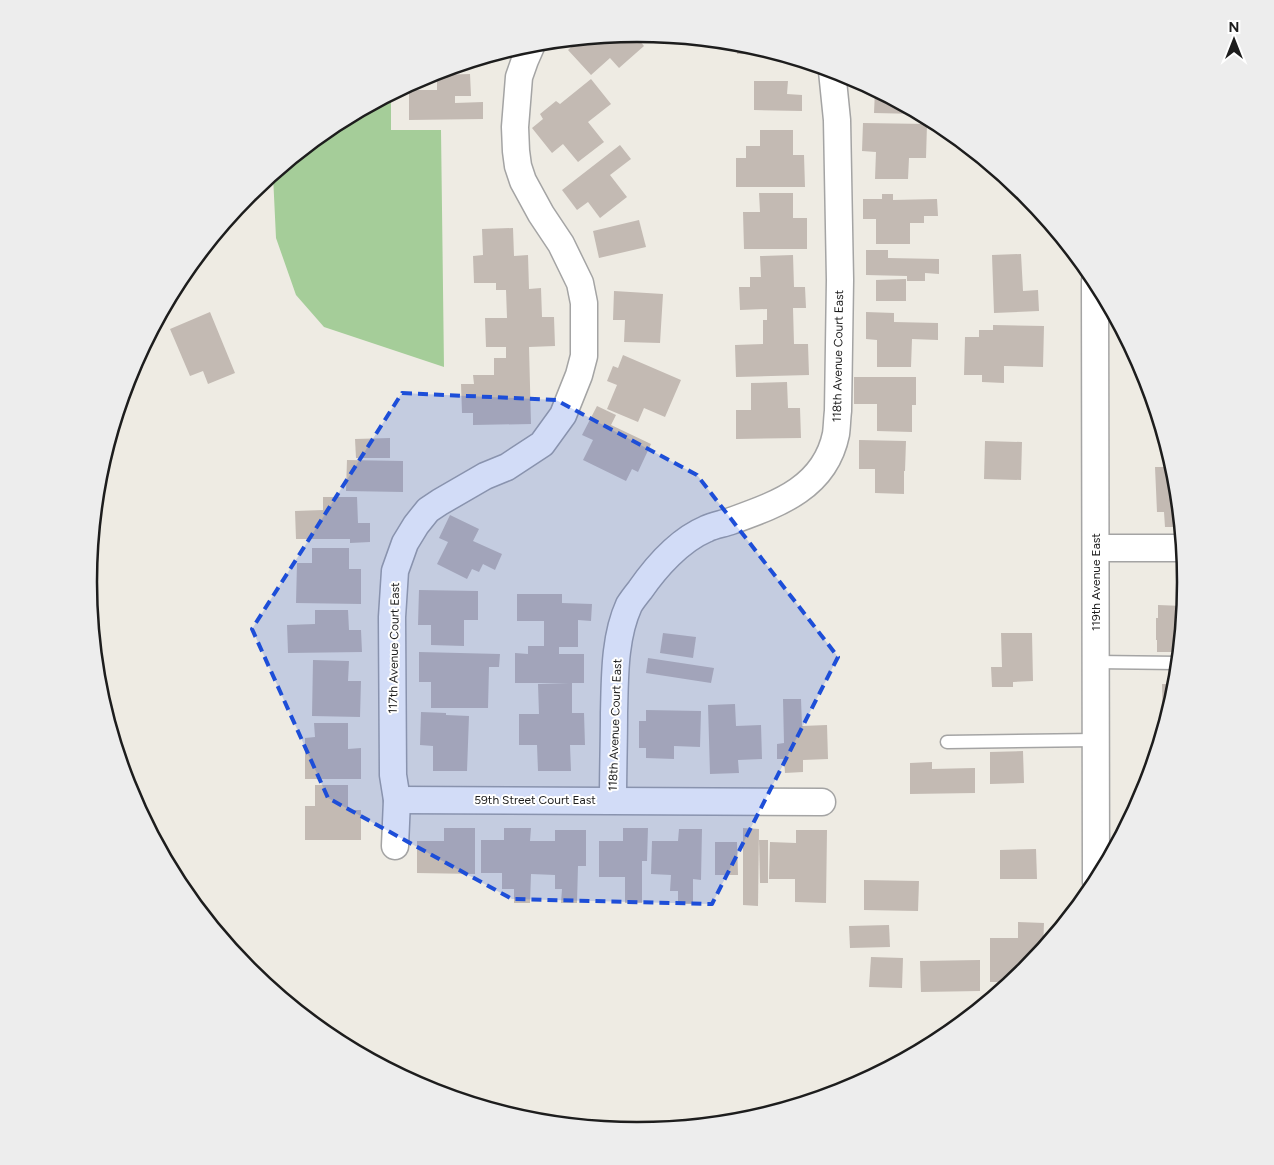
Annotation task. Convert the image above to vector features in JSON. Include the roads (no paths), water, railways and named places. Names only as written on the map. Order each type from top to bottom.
[{"type":"street","name":"117th Avenue Court East","points":[[395,846],[397,800],[393,775],[392,617],[396,571],[405,543],[428,510],[485,476],[507,467],[542,444],[562,415],[579,375],[584,356],[584,303],[580,283],[561,244],[541,214],[523,181],[518,166],[515,127],[519,77],[528,54]]},
{"type":"street","name":"118th Avenue Court East","points":[[613,800],[617,652],[623,623],[630,604],[652,572],[686,540],[706,529],[764,508],[798,492],[813,480],[824,465],[832,448],[836,433],[838,411],[840,280],[837,120],[833,80]]},
{"type":"street","name":"119th Avenue East","points":[[1095,297],[1096,867]]},
{"type":"street","points":[[1096,548],[1176,548]]},
{"type":"street","name":"59th Street Court East","points":[[397,800],[822,802]]},
{"type":"lane","points":[[1096,662],[1171,663]]},
{"type":"lane","points":[[947,742],[1096,740]]}]
